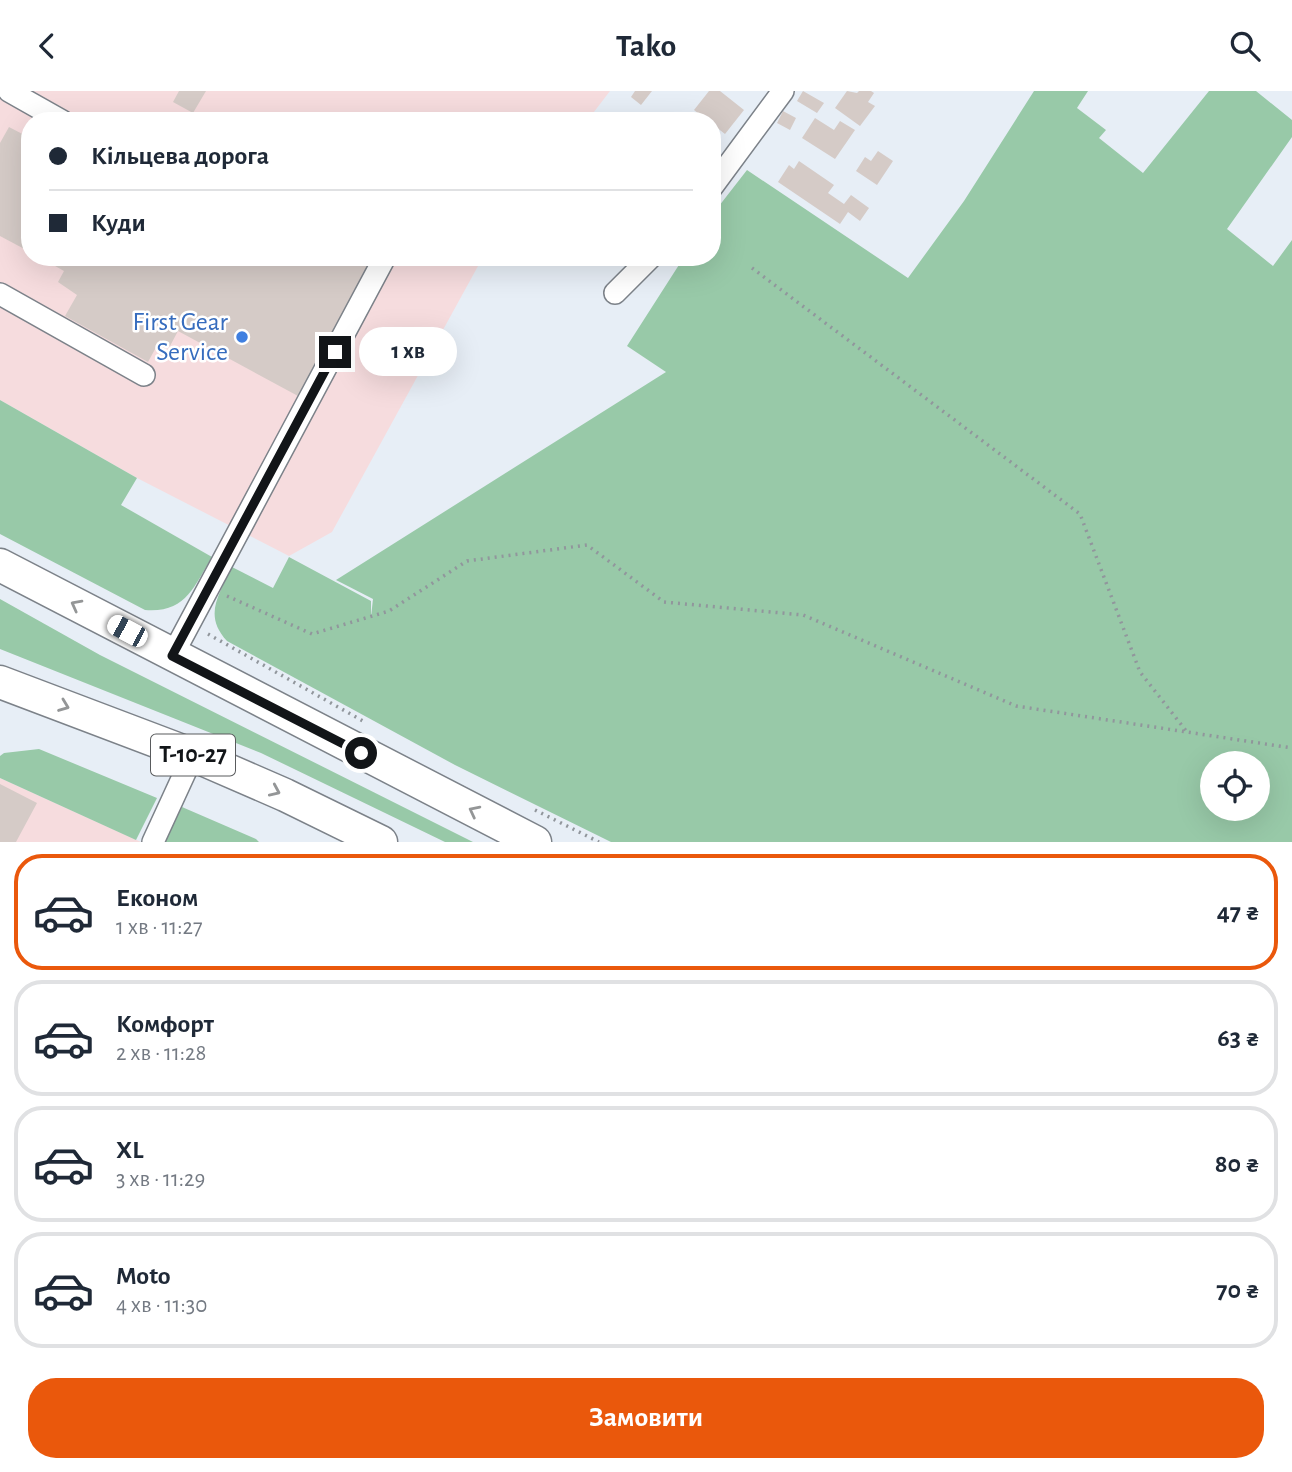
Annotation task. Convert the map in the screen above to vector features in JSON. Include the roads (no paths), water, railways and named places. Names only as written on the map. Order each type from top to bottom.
[{"type":"highway","points":[[0,565],[535,842]]},
{"type":"highway","name":"Т-10-27","points":[[0,682],[193,755],[285,795],[381,842]]},
{"type":"street","points":[[9,91],[46,112]]},
{"type":"street","points":[[721,175],[783,91]]},
{"type":"street","points":[[172,656],[380,266]]},
{"type":"street","points":[[615,293],[642,266]]},
{"type":"street","points":[[0,294],[144,375]]},
{"type":"street","points":[[153,842],[193,755]]},
{"type":"place","name":"First Gear Service","points":[[242,337]]}]
